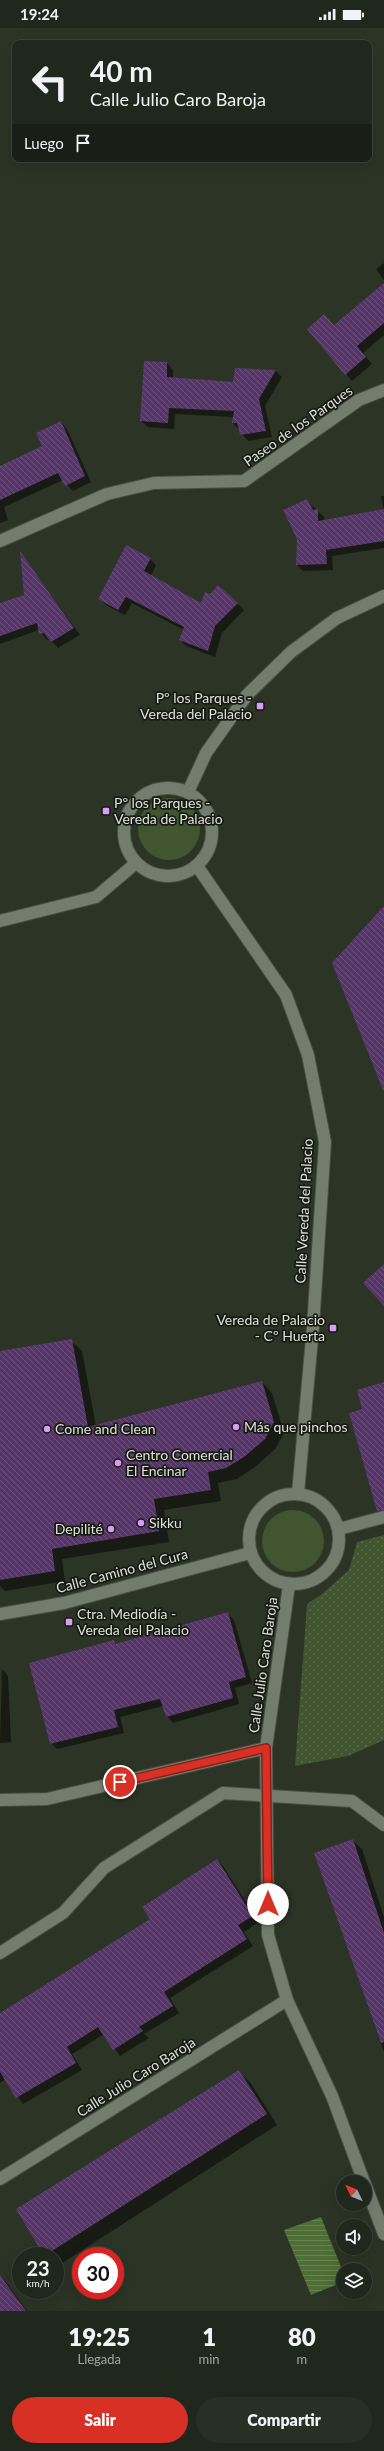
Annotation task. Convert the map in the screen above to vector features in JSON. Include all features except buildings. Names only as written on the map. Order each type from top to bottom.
[{"type":"street","name":"Paseo de los Parques","points":[[0,541],[107,494],[146,484],[244,481],[359,400],[384,390]]},
{"type":"street","points":[[188,792],[206,753],[247,695],[290,652],[331,622],[384,596]]},
{"type":"street","points":[[173,788],[188,792],[199,801],[208,813],[212,827],[211,841],[206,855],[197,866],[186,873],[166,876],[146,871],[136,863],[127,850],[124,835],[125,820],[132,806],[144,795],[158,789],[173,788]]},
{"type":"street","points":[[0,921],[96,897],[136,863]]},
{"type":"street","name":"Calle Vereda del Palacio","points":[[197,866],[286,995],[308,1055],[325,1142],[313,1327],[298,1493]]},
{"type":"street","points":[[298,1493],[316,1499],[330,1511],[339,1529],[339,1546],[330,1567],[322,1575],[307,1583],[289,1585],[272,1580],[258,1568],[250,1552],[248,1535],[251,1523],[264,1504],[280,1495],[298,1493]]},
{"type":"street","points":[[339,1529],[384,1517]]},
{"type":"street","name":"Calle Camino del Cura","points":[[0,1614],[64,1603],[250,1552]]},
{"type":"street","name":"Calle Julio Caro Baroja","points":[[289,1585],[284,1636],[266,1748],[268,1935],[287,2000],[332,2096],[362,2175]]},
{"type":"street","name":"Calle Julio Caro Baroja","points":[[0,1800],[46,1799],[266,1748]]},
{"type":"street","points":[[0,1953],[63,1913],[104,1868],[223,1793],[267,1794],[352,1801],[384,1825]]},
{"type":"street","name":"Calle Julio Caro Baroja","points":[[0,2179],[287,2000]]},
{"type":"street","name":"Calle Julio Caro Baroja","points":[[372,2202],[384,2234]]},
{"type":"shaded area","points":[[169,798],[181,801],[191,807],[197,817],[200,829],[197,841],[191,851],[181,857],[169,860],[157,857],[147,851],[141,841],[138,829],[141,817],[147,807],[157,801]]},
{"type":"shaded area","points":[[287,1510],[299,1510],[315,1519],[322,1529],[324,1541],[322,1553],[315,1563],[299,1572],[287,1572],[276,1567],[267,1558],[262,1547],[262,1535],[267,1524],[276,1515]]},
{"type":"shaded area","points":[[384,1535],[384,1740],[348,1756],[295,1766],[307,1604],[322,1594],[349,1570],[357,1542]]},
{"type":"shaded area","points":[[321,2217],[339,2263],[336,2263],[336,2285],[311,2295],[284,2230]]},
{"type":"place","name":"Pº los Parques - Vereda del Palacio","points":[[260,706]]},
{"type":"place","name":"Pº los Parques - Vereda de Palacio","points":[[106,811]]},
{"type":"place","name":"Vereda de Palacio - Cº Huerta","points":[[333,1328]]},
{"type":"place","name":"Más que pinchos","points":[[236,1427]]},
{"type":"place","name":"Come and Clean","points":[[47,1429]]},
{"type":"place","name":"Centro Comercial El Encinar","points":[[118,1463]]},
{"type":"place","name":"Sikku","points":[[141,1523]]},
{"type":"place","name":"Depilité","points":[[111,1529]]},
{"type":"place","name":"Ctra. Mediodía - Vereda del Palacio","points":[[69,1622]]},
{"type":"route","points":[[120,1782],[266,1748],[268,1904]]}]
